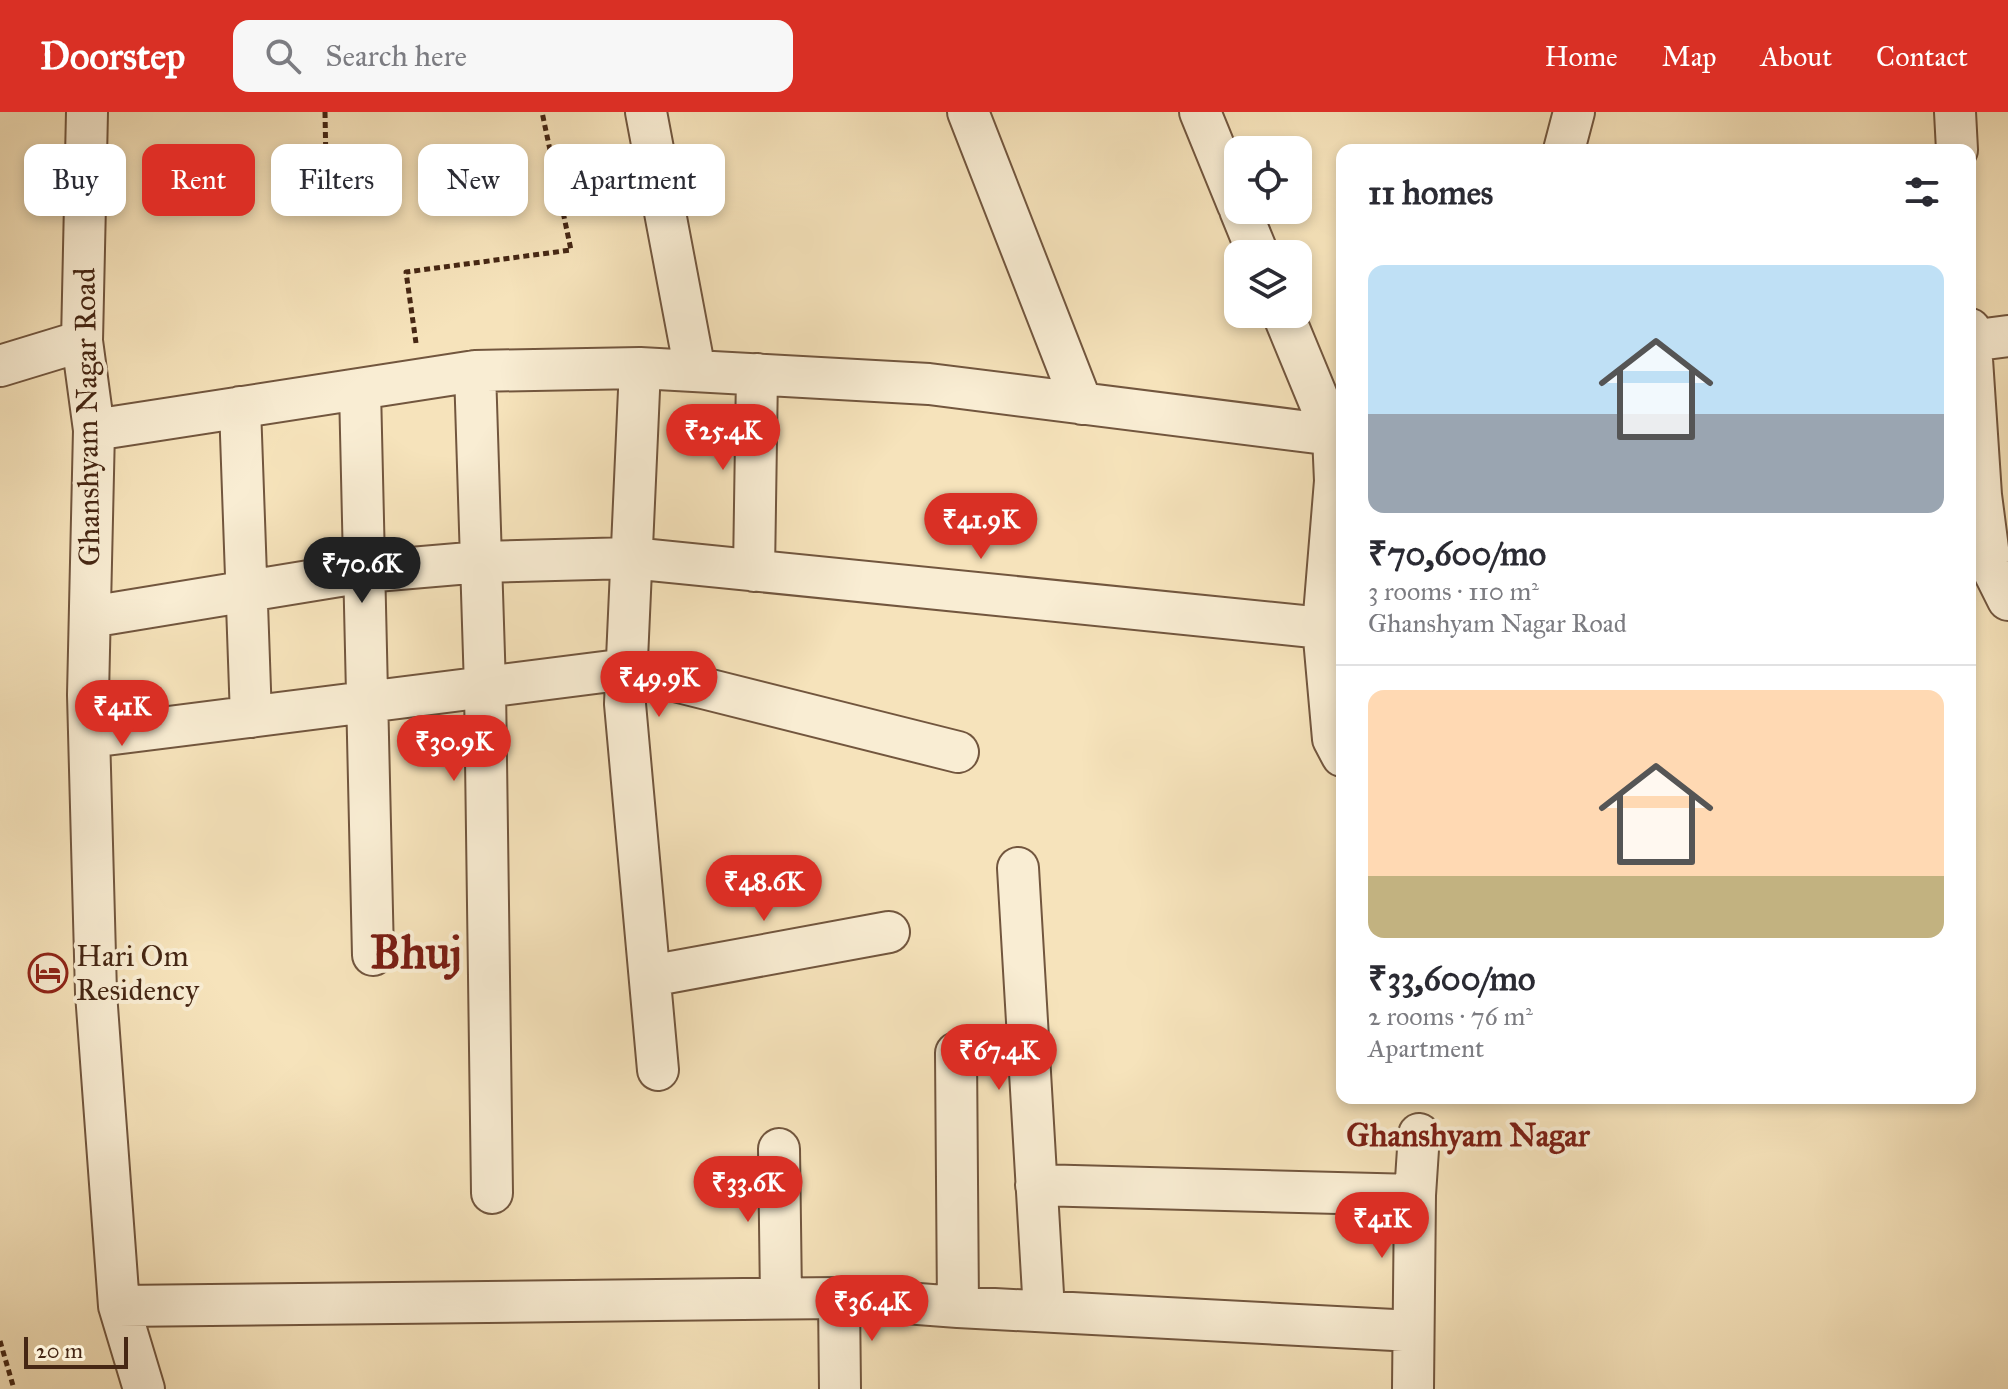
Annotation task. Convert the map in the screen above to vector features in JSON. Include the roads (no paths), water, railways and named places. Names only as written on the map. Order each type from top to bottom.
[{"type":"street","name":"Ghanshyam Nagar Road","points":[[87,112],[82,341],[94,430],[90,737],[96,993],[119,1306],[144,1389]]},
{"type":"street","points":[[646,112],[695,371]]},
{"type":"street","points":[[968,112],[1082,404]]},
{"type":"street","points":[[1200,112],[1224,171]]},
{"type":"street","points":[[1566,144],[1574,112]]},
{"type":"street","points":[[1955,112],[1957,144]]},
{"type":"street","points":[[1289,328],[1333,435],[1336,480]]},
{"type":"street","points":[[1976,340],[2008,336]]},
{"type":"street","points":[[0,366],[82,341]]},
{"type":"street","points":[[640,368],[625,704],[658,1070]]},
{"type":"street","points":[[94,430],[475,371],[640,368],[929,384],[1333,435]]},
{"type":"street","points":[[475,371],[485,687],[492,1193]]},
{"type":"street","points":[[754,571],[757,374]]},
{"type":"street","points":[[1976,378],[1995,496],[1990,564],[2008,600]]},
{"type":"street","points":[[360,389],[373,955]]},
{"type":"street","points":[[240,407],[251,717]]},
{"type":"street","points":[[1336,534],[1333,628],[1333,739],[1336,745]]},
{"type":"street","points":[[90,617],[364,572],[481,562],[631,558],[1333,628]]},
{"type":"street","points":[[90,737],[627,669],[958,752]]},
{"type":"street","points":[[1018,868],[1044,1311]]},
{"type":"street","points":[[650,976],[889,932]]},
{"type":"street","points":[[956,1053],[958,1307]]},
{"type":"street","points":[[1413,1389],[1415,1195],[1419,1134]]},
{"type":"street","points":[[779,1149],[781,1298]]},
{"type":"street","points":[[1036,1185],[1415,1195]]},
{"type":"street","points":[[119,1306],[839,1298],[1413,1331]]},
{"type":"street","points":[[839,1298],[840,1389]]},
{"type":"place","name":"Hari Om Residency","points":[[48,973]]},
{"type":"district","name":"Bhuj","points":[[416,952]]},
{"type":"district","name":"Ghanshyam Nagar","points":[[1468,1135]]}]
